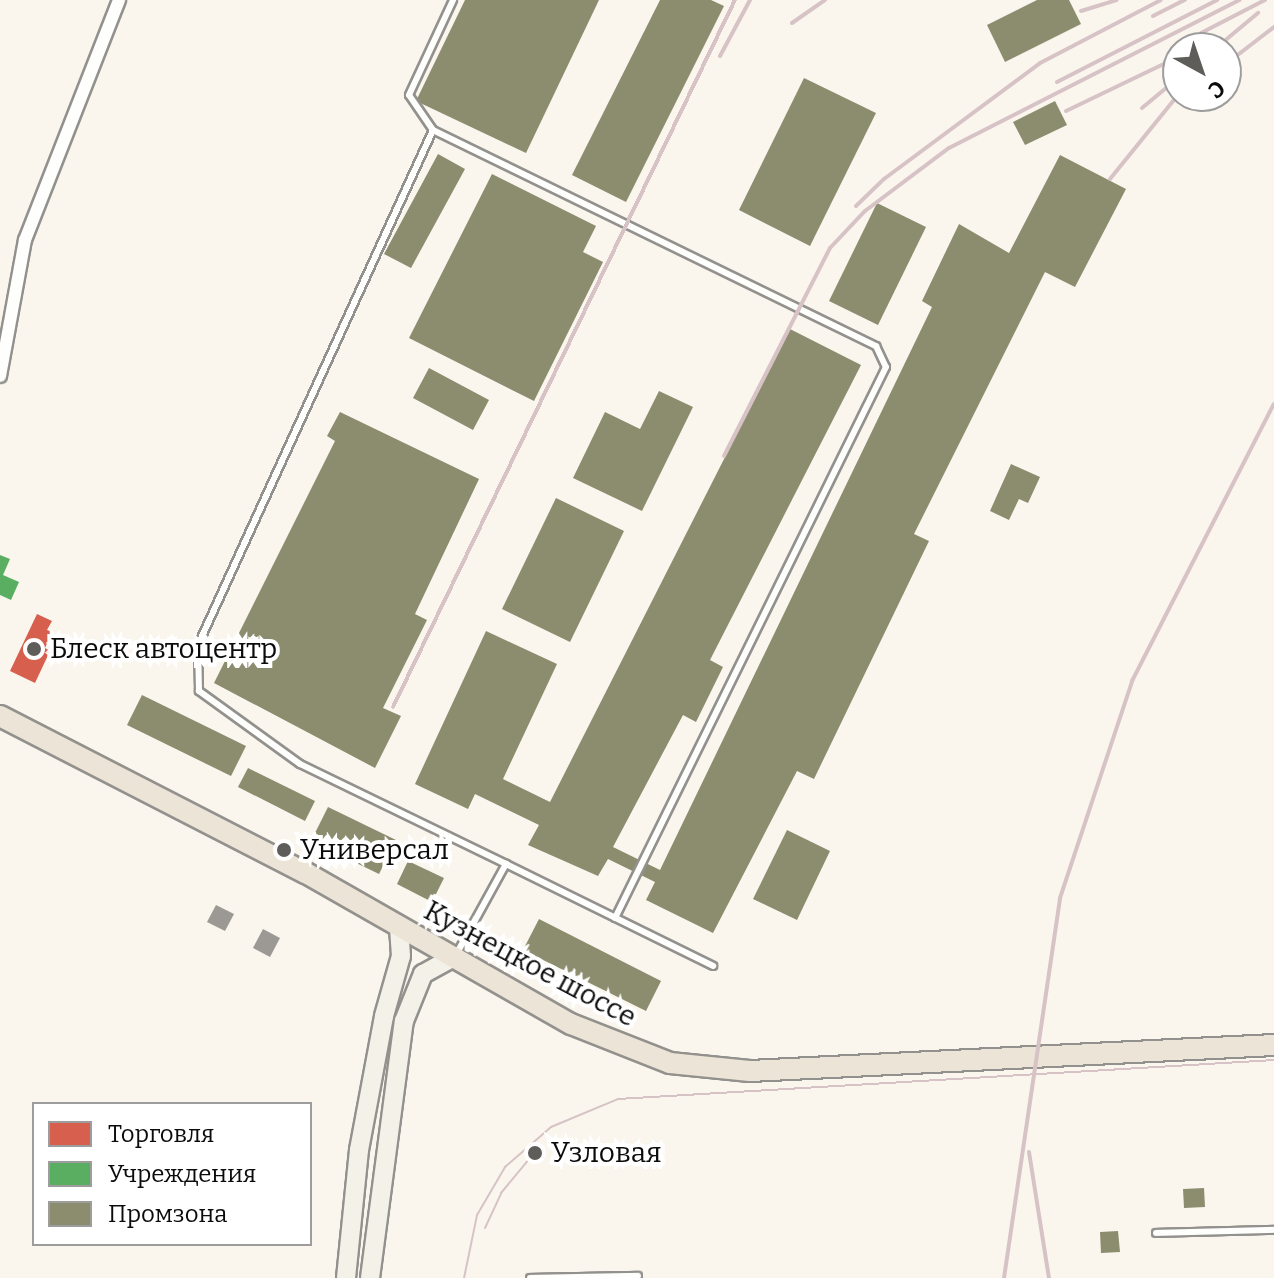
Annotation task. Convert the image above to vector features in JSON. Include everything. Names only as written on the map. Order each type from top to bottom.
[{"type":"main road","name":"Кузнецкое шоссе","points":[[0,716],[455,956],[593,1035],[686,1065],[750,1071],[1274,1045]]},
{"type":"main road","points":[[346,1278],[359,1150],[384,1016],[401,956],[399,926]]},
{"type":"main road","points":[[370,1278],[404,1021],[423,974],[455,956]]},
{"type":"street","points":[[0,376],[25,240],[119,0]]},
{"type":"lane","points":[[453,0],[409,95],[433,130],[876,346],[886,367],[615,918]]},
{"type":"lane","points":[[433,130],[198,645],[199,691],[300,764],[713,966]]},
{"type":"lane","points":[[455,956],[506,864]]},
{"type":"lane","points":[[1156,1233],[1274,1230]]},
{"type":"lane","points":[[530,1278],[638,1276]]},
{"type":"building: Торговля","name":"Блеск автоцентр","points":[[37,614],[52,621],[47,630],[52,632],[45,648],[50,651],[35,683],[10,671]]},
{"type":"building: Учреждения","points":[[0,555],[10,559],[3,575],[19,582],[11,600],[0,595]]},
{"type":"building: Промзона","points":[[465,0],[599,0],[526,153],[416,101]]},
{"type":"building: Промзона","points":[[660,0],[711,0],[724,6],[626,202],[572,175]]},
{"type":"building: Промзона","points":[[1037,0],[1069,0],[1081,24],[1005,62],[987,25]]},
{"type":"building: Промзона","points":[[804,78],[876,113],[810,246],[739,210]]},
{"type":"building: Промзона","points":[[1055,101],[1067,125],[1025,145],[1013,122]]},
{"type":"building: Промзона","points":[[438,154],[465,169],[411,268],[384,254]]},
{"type":"building: Промзона","points":[[1060,155],[1126,189],[1075,287],[1045,272],[914,534],[929,541],[814,779],[797,771],[713,933],[646,900],[655,882],[608,859],[598,876],[528,845],[539,825],[475,794],[468,809],[415,784],[486,631],[557,664],[503,779],[550,802],[790,329],[861,365],[710,660],[723,667],[696,722],[683,715],[613,847],[660,870],[932,307],[922,301],[959,224],[1009,253]]},
{"type":"building: Промзона","points":[[492,174],[596,226],[583,252],[603,262],[534,401],[409,338]]},
{"type":"building: Промзона","points":[[877,203],[926,227],[878,325],[829,301]]},
{"type":"building: Промзона","points":[[429,368],[489,400],[473,430],[413,398]]},
{"type":"building: Промзона","points":[[659,391],[693,407],[642,511],[573,478],[605,412],[640,429]]},
{"type":"building: Промзона","points":[[340,412],[479,479],[415,614],[427,620],[383,708],[401,716],[375,768],[214,683],[335,441],[327,436]]},
{"type":"building: Промзона","points":[[1011,464],[1040,477],[1028,503],[1019,499],[1009,520],[990,511]]},
{"type":"building: Промзона","points":[[556,498],[624,531],[570,642],[502,609]]},
{"type":"building: Промзона","points":[[142,695],[246,746],[231,776],[127,725]]},
{"type":"building: Промзона","points":[[248,768],[315,801],[305,821],[238,787]]},
{"type":"building: Промзона","points":[[328,807],[396,840],[379,874],[311,841]]},
{"type":"building: Промзона","points":[[787,830],[830,851],[797,920],[753,899]]},
{"type":"building: Промзона","points":[[408,861],[444,878],[432,902],[397,884]]},
{"type":"building: Промзона","points":[[539,919],[661,981],[646,1011],[523,950]]},
{"type":"building: Промзона","points":[[1204,1188],[1205,1207],[1184,1208],[1183,1189]]},
{"type":"building: Промзона","points":[[1118,1231],[1120,1252],[1101,1253],[1100,1232]]},
{"type":"building: Прочее","points":[[216,905],[234,914],[225,931],[207,922]]},
{"type":"building: Прочее","points":[[263,929],[280,938],[270,957],[253,948]]},
{"type":"tram line","points":[[464,1278],[477,1215],[505,1167],[551,1127],[618,1099],[1274,1060]]},
{"type":"tram line","points":[[485,1228],[501,1193],[530,1158]]},
{"type":"railway","points":[[393,707],[735,0]]},
{"type":"railway","points":[[720,56],[750,0]]},
{"type":"railway","points":[[792,23],[825,0]]},
{"type":"railway","points":[[1081,11],[1116,0]]},
{"type":"railway","points":[[856,206],[884,179],[1040,63],[1161,0]]},
{"type":"railway","points":[[1153,16],[1185,0]]},
{"type":"railway","points":[[1057,82],[1217,0]]},
{"type":"railway","points":[[724,456],[830,248],[865,211],[949,148],[1240,0]]},
{"type":"railway","points":[[1203,32],[1265,0]]},
{"type":"railway","points":[[1235,32],[1258,13]]},
{"type":"railway","points":[[1242,52],[1274,27]]},
{"type":"railway","points":[[1066,111],[1162,65]]},
{"type":"railway","points":[[1142,108],[1162,91]]},
{"type":"railway","points":[[1110,179],[1164,112]]},
{"type":"railway","points":[[1004,1278],[1060,898],[1132,681],[1274,404]]},
{"type":"railway","points":[[1029,1152],[1049,1278]]},
{"type":"place","name":"Блеск автоцентр","points":[[34,649]]},
{"type":"place","name":"Универсал","points":[[284,850]]},
{"type":"place","name":"Узловая","points":[[535,1153]]}]
